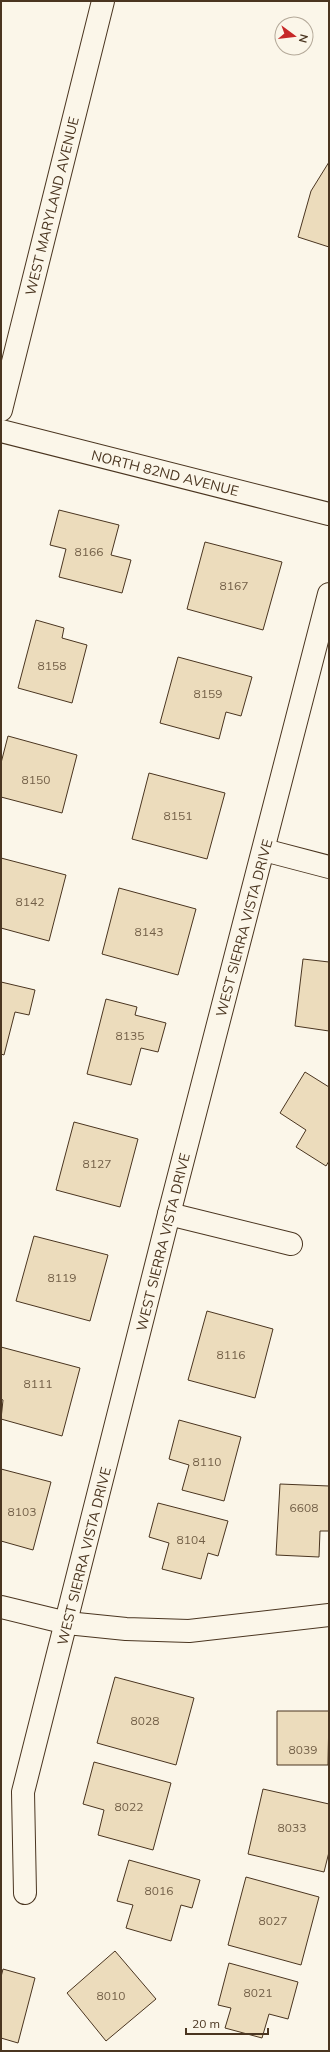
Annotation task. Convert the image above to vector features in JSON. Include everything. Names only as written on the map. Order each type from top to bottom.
[{"type":"street","name":"WEST MARYLAND AVENUE","points":[[1,410],[103,1]]},
{"type":"street","name":"NORTH 82ND AVENUE","points":[[1,431],[329,514]]},
{"type":"street","name":"WEST SIERRA VISTA DRIVE","points":[[25,1893],[23,1792],[67,1623],[169,1214],[329,594]]},
{"type":"street","points":[[264,850],[329,867]]},
{"type":"street","points":[[169,1214],[291,1244]]},
{"type":"street","points":[[1,1607],[67,1623],[126,1629],[189,1631],[329,1615]]},
{"type":"building","points":[[329,162],[329,247],[298,237],[311,191]]},
{"type":"building","points":[[59,510],[119,525],[111,555],[131,560],[122,593],[59,577],[66,549],[50,545]]},
{"type":"building","points":[[205,542],[282,562],[263,630],[187,609]]},
{"type":"building","points":[[36,620],[64,628],[62,638],[87,645],[72,703],[18,688]]},
{"type":"building","points":[[178,657],[252,677],[241,716],[226,712],[219,739],[160,723]]},
{"type":"building","points":[[8,736],[77,755],[62,813],[1,797],[1,763]]},
{"type":"building","points":[[149,773],[225,793],[207,859],[132,839]]},
{"type":"building","points":[[1,858],[66,875],[49,941],[1,928]]},
{"type":"building","points":[[119,888],[196,909],[178,975],[102,954]]},
{"type":"building","points":[[303,959],[329,962],[329,1031],[295,1026]]},
{"type":"building","points":[[1,982],[35,990],[29,1015],[15,1012],[4,1055],[1,1054]]},
{"type":"building","points":[[106,999],[137,1007],[135,1015],[166,1023],[158,1052],[141,1048],[131,1085],[87,1074]]},
{"type":"building","points":[[305,1072],[329,1087],[329,1161],[326,1166],[296,1147],[306,1130],[280,1113]]},
{"type":"building","points":[[74,1122],[138,1139],[120,1207],[56,1190]]},
{"type":"building","points":[[34,1236],[108,1255],[90,1321],[16,1301]]},
{"type":"building","points":[[207,1311],[273,1329],[255,1398],[188,1380]]},
{"type":"building","points":[[1,1347],[80,1368],[62,1436],[1,1419],[3,1400],[1,1399]]},
{"type":"building","points":[[179,1420],[241,1437],[224,1501],[182,1490],[189,1465],[169,1459]]},
{"type":"building","points":[[1,1469],[51,1482],[33,1550],[1,1541]]},
{"type":"building","points":[[280,1484],[329,1486],[329,1531],[320,1531],[319,1557],[276,1555]]},
{"type":"building","points":[[158,1503],[228,1521],[218,1556],[208,1553],[201,1579],[162,1569],[169,1543],[149,1537]]},
{"type":"building","points":[[115,1677],[194,1698],[176,1765],[97,1743]]},
{"type":"building","points":[[277,1711],[329,1711],[328,1765],[277,1765]]},
{"type":"building","points":[[94,1762],[171,1783],[153,1850],[98,1835],[104,1810],[83,1804]]},
{"type":"building","points":[[263,1789],[329,1804],[329,1852],[324,1872],[248,1854]]},
{"type":"building","points":[[129,1860],[200,1880],[192,1908],[181,1905],[171,1941],[126,1928],[133,1905],[117,1901]]},
{"type":"building","points":[[246,1877],[319,1897],[301,1965],[228,1945]]},
{"type":"building","points":[[115,1951],[156,1999],[106,2041],[67,1993]]},
{"type":"building","points":[[229,1963],[298,1982],[288,2019],[269,2014],[262,2038],[225,2028],[231,2008],[218,2005]]},
{"type":"building","points":[[3,1969],[35,1978],[18,2043],[1,2038],[1,1977]]}]
